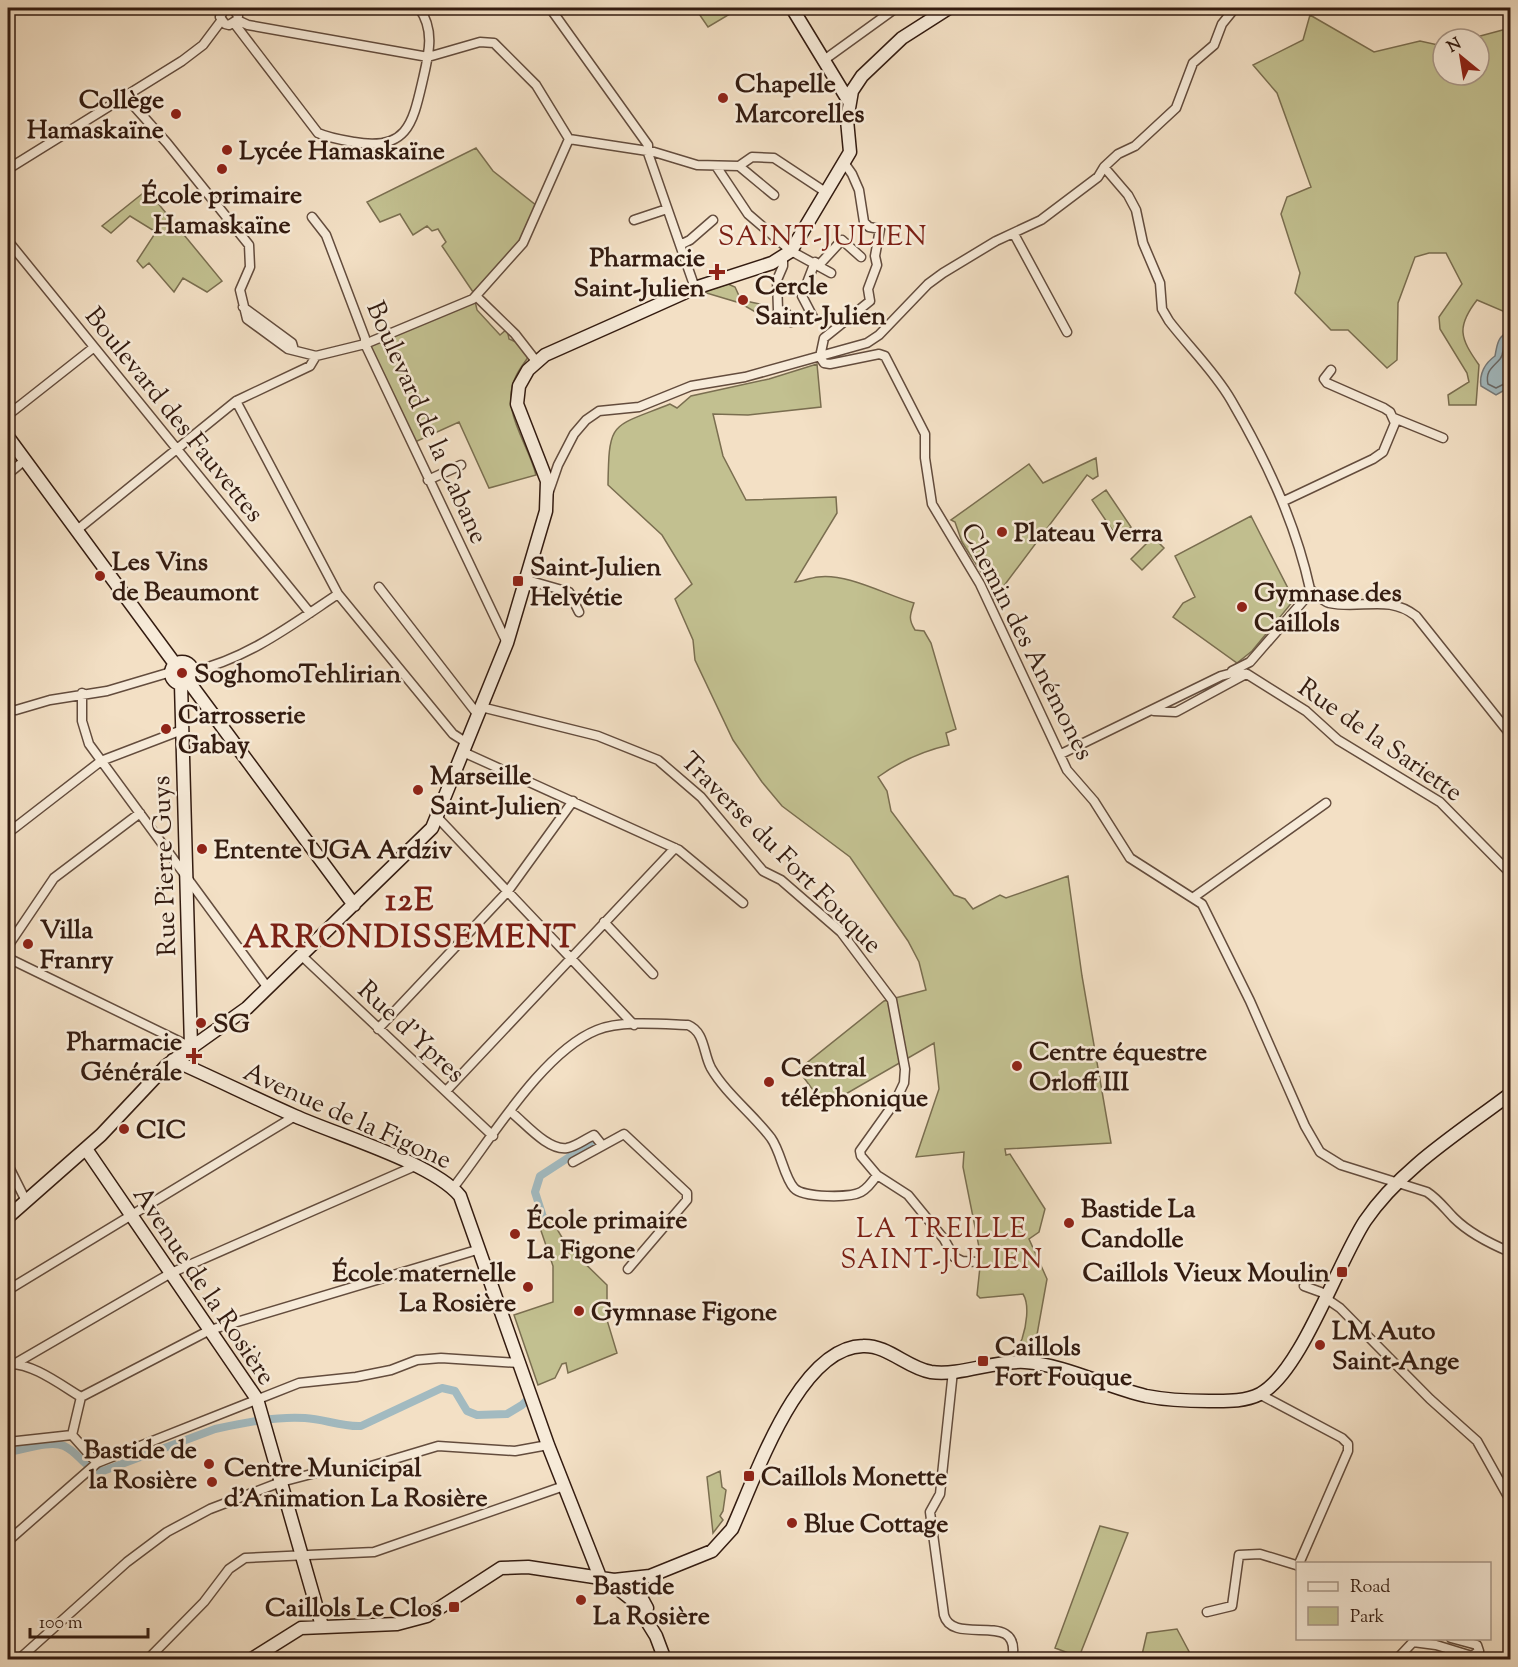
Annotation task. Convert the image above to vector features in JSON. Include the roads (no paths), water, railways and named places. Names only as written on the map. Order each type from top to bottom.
[{"type":"street","points":[[8,169],[203,45],[221,21],[223,8]]},
{"type":"street","points":[[221,21],[229,25],[235,22],[238,16],[233,8]]},
{"type":"street","points":[[235,22],[318,133],[369,145],[387,144],[408,129],[415,114],[428,57],[430,33],[425,17],[419,8]]},
{"type":"street","points":[[550,8],[648,145],[648,153],[695,288]]},
{"type":"street","points":[[793,8],[848,100]]},
{"type":"street","points":[[824,60],[896,8]]},
{"type":"street","points":[[791,322],[785,311],[778,310],[777,280],[787,254],[845,164],[850,152],[848,100],[862,76],[886,51],[909,33],[949,8]]},
{"type":"street","points":[[820,357],[873,339],[928,284],[996,241],[1014,234],[1059,208],[1098,177],[1104,167],[1118,154],[1135,146],[1176,108],[1194,63],[1214,45],[1222,24],[1235,8]]},
{"type":"street","points":[[235,22],[428,57],[480,42],[494,43],[536,85],[569,139],[648,153],[698,165],[739,166],[752,157],[774,158],[827,193]]},
{"type":"street","points":[[125,96],[169,146],[249,245],[250,267],[240,290],[243,307],[292,343],[294,350],[316,356],[365,344],[477,297],[523,243],[569,139]]},
{"type":"street","points":[[820,357],[824,338],[870,301],[868,289],[877,265],[874,256],[880,228],[867,225],[863,219],[859,190],[845,164]]},
{"type":"street","points":[[716,166],[743,209],[787,254],[817,263],[831,273]]},
{"type":"street","points":[[739,166],[774,195]]},
{"type":"street","points":[[1061,754],[1250,662],[1304,600],[1310,589],[1302,551],[1284,501],[1231,399],[1166,315],[1159,292],[1160,283],[1143,243],[1136,210],[1128,195],[1104,167]]},
{"type":"street","points":[[634,220],[668,209]]},
{"type":"street","name":"Boulevard de la Cabane","points":[[312,218],[326,235],[365,338],[365,344],[507,643]]},
{"type":"street","points":[[680,245],[690,240],[713,220]]},
{"type":"street","points":[[1014,234],[1067,332]]},
{"type":"street","points":[[813,317],[802,296],[817,263],[842,240],[861,256]]},
{"type":"street","name":"Boulevard des Fauvettes","points":[[8,241],[310,613]]},
{"type":"street","points":[[8,1217],[86,1149],[173,1060],[247,1008],[431,830],[438,818],[507,643],[527,580],[548,495],[545,475],[517,404],[523,377],[536,361],[695,288],[787,254]]},
{"type":"street","points":[[477,297],[515,334],[536,361]]},
{"type":"street","points":[[8,415],[93,348]]},
{"type":"street","name":"Chemin des Anémones","points":[[548,495],[560,461],[574,434],[586,420],[599,411],[639,407],[692,386],[745,377],[820,357],[824,363],[830,364],[879,354],[885,356],[925,434],[925,458],[932,504],[980,584],[1067,770],[1094,801],[1130,858],[1202,904],[1250,1001],[1305,1126],[1320,1152],[1341,1166],[1399,1182],[1435,1196],[1455,1220],[1475,1235],[1510,1252]]},
{"type":"street","points":[[77,531],[236,401],[310,366],[316,356]]},
{"type":"street","points":[[1331,370],[1324,378],[1327,383],[1384,408],[1394,417],[1443,438]]},
{"type":"street","points":[[236,401],[338,594],[465,748],[675,848],[744,903]]},
{"type":"street","points":[[1284,501],[1373,459],[1383,452],[1395,423],[1394,417]]},
{"type":"street","points":[[8,437],[173,668],[174,680],[188,679],[273,637],[338,594]]},
{"type":"street","points":[[8,474],[25,460]]},
{"type":"street","points":[[428,480],[460,465]]},
{"type":"street","points":[[527,580],[569,592],[579,612]]},
{"type":"street","points":[[379,587],[479,711]]},
{"type":"street","points":[[1310,589],[1330,603],[1392,604],[1405,608],[1416,616],[1510,734]]},
{"type":"street","points":[[8,710],[82,693],[107,691],[186,662],[188,679],[354,904]]},
{"type":"street","points":[[1151,711],[1176,712],[1247,674],[1250,662]]},
{"type":"street","points":[[1227,674],[1247,674]]},
{"type":"street","name":"Rue de la Sariette","points":[[1247,674],[1306,711],[1338,740],[1440,802],[1510,873]]},
{"type":"street","name":"Rue Pierre Guys","points":[[188,679],[182,730],[191,1047]]},
{"type":"street","points":[[82,693],[84,732],[100,761],[268,988]]},
{"type":"street","name":"Traverse du Fort Fouque","points":[[479,711],[598,736],[658,760],[700,797],[763,871],[782,880],[841,932],[892,1000],[905,1069],[904,1083],[895,1102],[861,1151],[861,1156],[877,1175],[908,1195],[954,1257],[962,1262],[977,1262]]},
{"type":"street","points":[[8,832],[100,761],[182,730]]},
{"type":"street","points":[[378,1029],[508,891],[573,801]]},
{"type":"street","points":[[1194,897],[1326,803]]},
{"type":"street","points":[[8,946],[54,878],[140,813]]},
{"type":"street","points":[[438,818],[634,1026]]},
{"type":"street","points":[[446,1091],[675,848]]},
{"type":"street","points":[[604,922],[654,974]]},
{"type":"street","name":"Rue d'Ypres","points":[[302,956],[493,1136]]},
{"type":"street","points":[[8,958],[191,1047]]},
{"type":"street","points":[[453,1188],[533,1081],[553,1061],[588,1034],[604,1028],[634,1026],[688,1025],[700,1034],[713,1070],[771,1138],[781,1154],[794,1188],[800,1192],[813,1195],[854,1194],[865,1189],[877,1175]]},
{"type":"street","name":"Avenue de la Figone","points":[[173,1060],[295,1116],[416,1166],[453,1188],[460,1196],[548,1445],[603,1578]]},
{"type":"street","points":[[250,1659],[294,1631],[322,1626],[411,1622],[448,1604],[490,1573],[512,1565],[603,1578],[637,1578],[702,1556],[728,1536],[790,1401],[801,1386],[833,1356],[853,1347],[871,1346],[931,1372],[1024,1362],[1144,1396],[1174,1400],[1235,1401],[1259,1394],[1271,1386],[1290,1365],[1365,1221],[1399,1182],[1510,1094]]},
{"type":"street","points":[[511,1112],[544,1140],[560,1148],[624,1134],[687,1193],[687,1200],[628,1269]]},
{"type":"street","points":[[8,1290],[295,1116]]},
{"type":"street","points":[[573,1162],[599,1141]]},
{"type":"street","name":"Avenue de la Rosière","points":[[86,1149],[257,1399],[322,1626]]},
{"type":"street","points":[[8,1165],[26,1201]]},
{"type":"street","points":[[12,1363],[171,1273],[416,1166]]},
{"type":"street","points":[[93,1467],[72,1435],[81,1397],[210,1330],[480,1249]]},
{"type":"street","points":[[1304,1286],[1325,1295],[1340,1308],[1430,1399],[1477,1441],[1510,1500]]},
{"type":"street","points":[[8,1541],[93,1467],[299,1383],[368,1374],[417,1360],[441,1358],[518,1363]]},
{"type":"street","points":[[12,1363],[81,1397]]},
{"type":"street","points":[[953,1371],[939,1494],[930,1512],[946,1621],[954,1628],[1006,1634],[1013,1639],[1015,1645],[1012,1659]]},
{"type":"street","points":[[1259,1394],[1342,1438],[1348,1444],[1348,1451],[1299,1562]]},
{"type":"street","points":[[8,1442],[72,1435]]},
{"type":"street","points":[[18,1659],[127,1562],[167,1532],[210,1509],[281,1482],[319,1472],[361,1469],[438,1446],[515,1451],[548,1445]]},
{"type":"street","points":[[147,1659],[204,1602],[235,1563],[256,1557],[304,1557],[374,1552],[564,1486]]},
{"type":"street","points":[[1208,1612],[1232,1606],[1239,1555],[1260,1554],[1296,1566]]},
{"type":"street","points":[[603,1578],[634,1602],[656,1636],[665,1659]]},
{"type":"street","points":[[637,1578],[640,1597],[674,1659]]},
{"type":"street","points":[[1396,1659],[1413,1642],[1436,1645],[1472,1656],[1479,1651],[1477,1646],[1458,1640]]},
{"type":"water","points":[[1510,331],[1510,387],[1496,395],[1481,386],[1481,377],[1488,362],[1495,356],[1500,338]]},
{"type":"waterway","points":[[542,1214],[535,1192],[540,1176],[594,1141]]},
{"type":"waterway","points":[[8,1452],[58,1444],[69,1449],[91,1468],[103,1471],[215,1429],[248,1422],[305,1418],[361,1426],[442,1388],[455,1391],[467,1411],[477,1415],[507,1414],[522,1405],[533,1394]]},
{"type":"place","name":"Chapelle Marcorelles","points":[[723,98]]},
{"type":"place","name":"Collège Hamaskaïne","points":[[176,114]]},
{"type":"place","name":"Lycée Hamaskaïne","points":[[227,150]]},
{"type":"place","name":"École primaire Hamaskaïne","points":[[222,169]]},
{"type":"place","name":"Pharmacie Saint-Julien","points":[[717,272]]},
{"type":"place","name":"Cercle Saint-Julien","points":[[743,300]]},
{"type":"place","name":"Plateau Verra","points":[[1002,532]]},
{"type":"place","name":"Les Vins de Beaumont","points":[[100,576]]},
{"type":"place","name":"Saint-Julien Helvétie","points":[[518,581]]},
{"type":"place","name":"Gymnase des Caillols","points":[[1242,607]]},
{"type":"place","name":"SoghomoTehlirian","points":[[182,673]]},
{"type":"place","name":"Carrosserie Gabay","points":[[166,729]]},
{"type":"place","name":"Marseille Saint-Julien","points":[[418,790]]},
{"type":"place","name":"Entente UGA Ardziv","points":[[202,849]]},
{"type":"place","name":"Villa Franry","points":[[28,944]]},
{"type":"place","name":"SG","points":[[201,1023]]},
{"type":"place","name":"Pharmacie Générale","points":[[194,1056]]},
{"type":"place","name":"Centre équestre Orloff III","points":[[1017,1066]]},
{"type":"place","name":"Central téléphonique","points":[[769,1082]]},
{"type":"place","name":"CIC","points":[[124,1129]]},
{"type":"place","name":"Bastide La Candolle","points":[[1069,1223]]},
{"type":"place","name":"École primaire La Figone","points":[[515,1234]]},
{"type":"place","name":"Caillols Vieux Moulin","points":[[1342,1272]]},
{"type":"place","name":"École maternelle La Rosière","points":[[528,1287]]},
{"type":"place","name":"Gymnase Figone","points":[[579,1311]]},
{"type":"place","name":"LM Auto Saint-Ange","points":[[1320,1345]]},
{"type":"place","name":"Caillols Fort Fouque","points":[[983,1361]]},
{"type":"place","name":"Bastide de la Rosière","points":[[209,1464]]},
{"type":"place","name":"Caillols Monette","points":[[749,1476]]},
{"type":"place","name":"Centre Municipal d'Animation La Rosière","points":[[212,1482]]},
{"type":"place","name":"Blue Cottage","points":[[792,1523]]},
{"type":"place","name":"Bastide La Rosière","points":[[581,1600]]},
{"type":"place","name":"Caillols Le Clos","points":[[454,1607]]},
{"type":"district","name":"SAINT-JULIEN","points":[[823,235]]},
{"type":"district","name":"12E ARRONDISSEMENT","points":[[410,918]]},
{"type":"district","name":"LA TREILLE SAINT-JULIEN","points":[[942,1244]]}]
